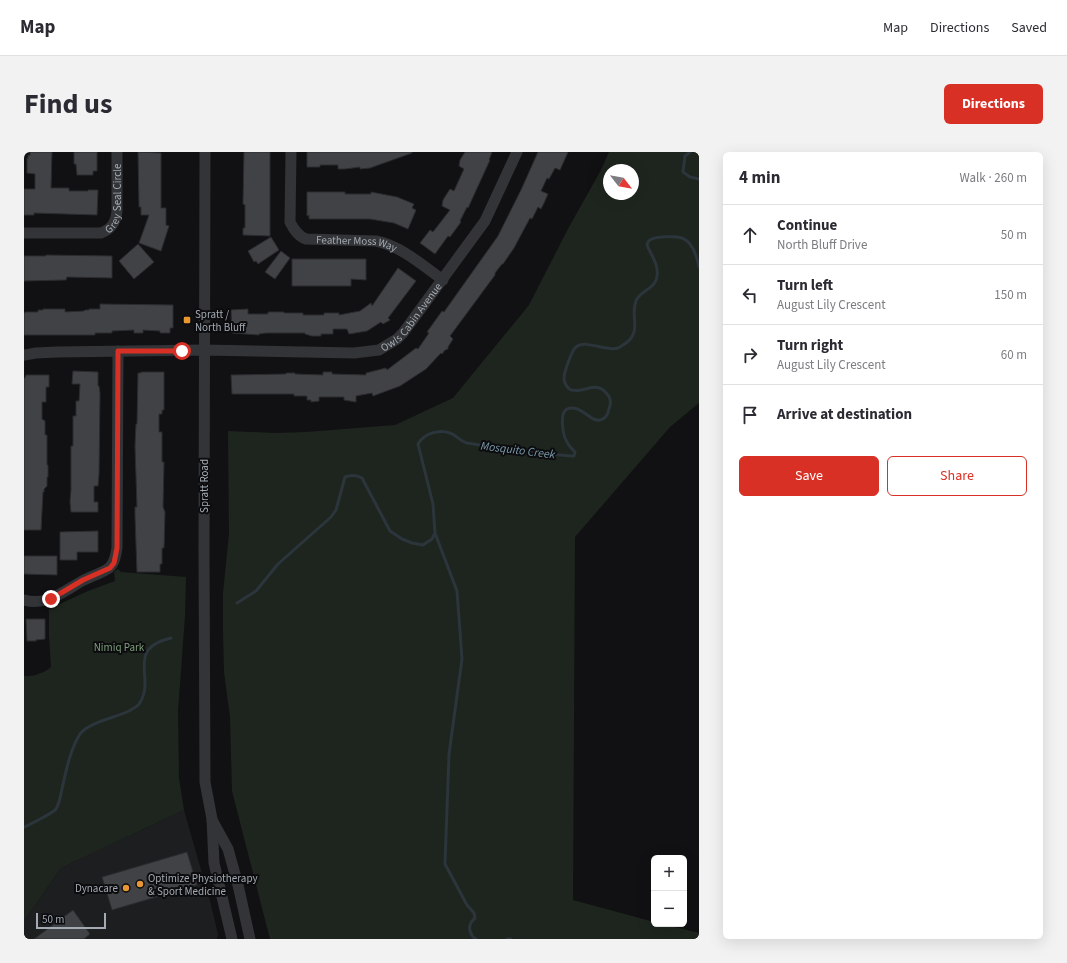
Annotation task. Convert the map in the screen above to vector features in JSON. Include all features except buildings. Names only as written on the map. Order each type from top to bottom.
[{"type":"street","name":"Grey Seal Circle","points":[[24,233],[101,233],[106,231],[116,219],[117,152]]},
{"type":"street","name":"Spratt Road","points":[[205,152],[205,767],[206,794],[212,819],[214,863],[232,939]]},
{"type":"street","name":"Feather Moss Way","points":[[291,152],[290,222],[301,237],[306,239],[384,242],[405,253],[442,280]]},
{"type":"street","name":"Owls Cabin Avenue","points":[[24,355],[36,353],[118,351],[204,350],[354,353],[379,350],[403,334],[485,222],[517,152]]},
{"type":"street","points":[[24,600],[35,602],[51,599],[83,580],[110,568],[114,563],[117,548],[118,351]]},
{"type":"street","name":"Spratt Road","points":[[212,819],[228,849],[250,939]]},
{"type":"shaded area","points":[[184,810],[210,901],[218,934],[217,939],[24,939],[24,921],[61,868]]},
{"type":"green space","points":[[609,152],[699,152],[699,403],[670,427],[575,537],[573,900],[651,921],[651,927],[675,927],[699,933],[699,939],[270,939],[232,791],[230,717],[224,672],[223,632],[223,593],[229,534],[228,431],[275,433],[306,432],[395,425],[453,398],[529,305],[569,227],[603,166],[603,200],[639,200],[639,164],[604,164]]},
{"type":"green space","name":"Nimiq Park","points":[[118,569],[121,572],[186,577],[185,616],[178,711],[179,778],[184,810],[61,868],[24,921],[24,676],[38,674],[51,667],[49,609],[88,591],[115,581],[114,572]]},
{"type":"waterway","name":"Mosquito Creek","points":[[690,152],[685,156],[683,172],[690,177],[699,179]]},
{"type":"waterway","name":"Mosquito Creek","points":[[237,603],[256,591],[278,564],[331,517],[336,510],[345,477],[358,476],[362,478],[390,531],[402,539],[412,543],[423,545],[432,539],[435,533],[433,504],[418,444],[424,437],[432,433],[442,431],[446,432],[467,443],[518,451],[574,456],[575,452],[567,442],[564,435],[562,420],[565,411],[572,408],[581,411],[593,419],[604,419],[610,405],[610,398],[605,391],[595,387],[580,390],[571,390],[567,387],[564,375],[572,352],[576,347],[585,344],[613,349],[618,348],[631,338],[635,329],[634,313],[636,301],[641,294],[654,284],[657,276],[656,264],[647,245],[649,240],[666,237],[679,237],[686,240],[694,250],[699,267]]},
{"type":"waterway","points":[[435,533],[457,591],[462,659],[449,754],[445,864],[467,905],[474,913],[475,918],[470,925],[470,932],[476,939]]},
{"type":"waterway","name":"Mosquito Creek","points":[[24,827],[56,809],[71,754],[80,734],[89,726],[123,714],[139,704],[144,694],[145,657],[149,649],[157,643],[171,638]]},
{"type":"place","name":"Spratt / North Bluff","points":[[187,320]]},
{"type":"place","name":"Optimize Physiotherapy & Sport Medicine","points":[[140,884]]},
{"type":"place","name":"Dynacare","points":[[126,888]]},
{"type":"route","points":[[51,599],[83,580],[110,568],[114,563],[117,548],[118,351],[182,351]]}]
